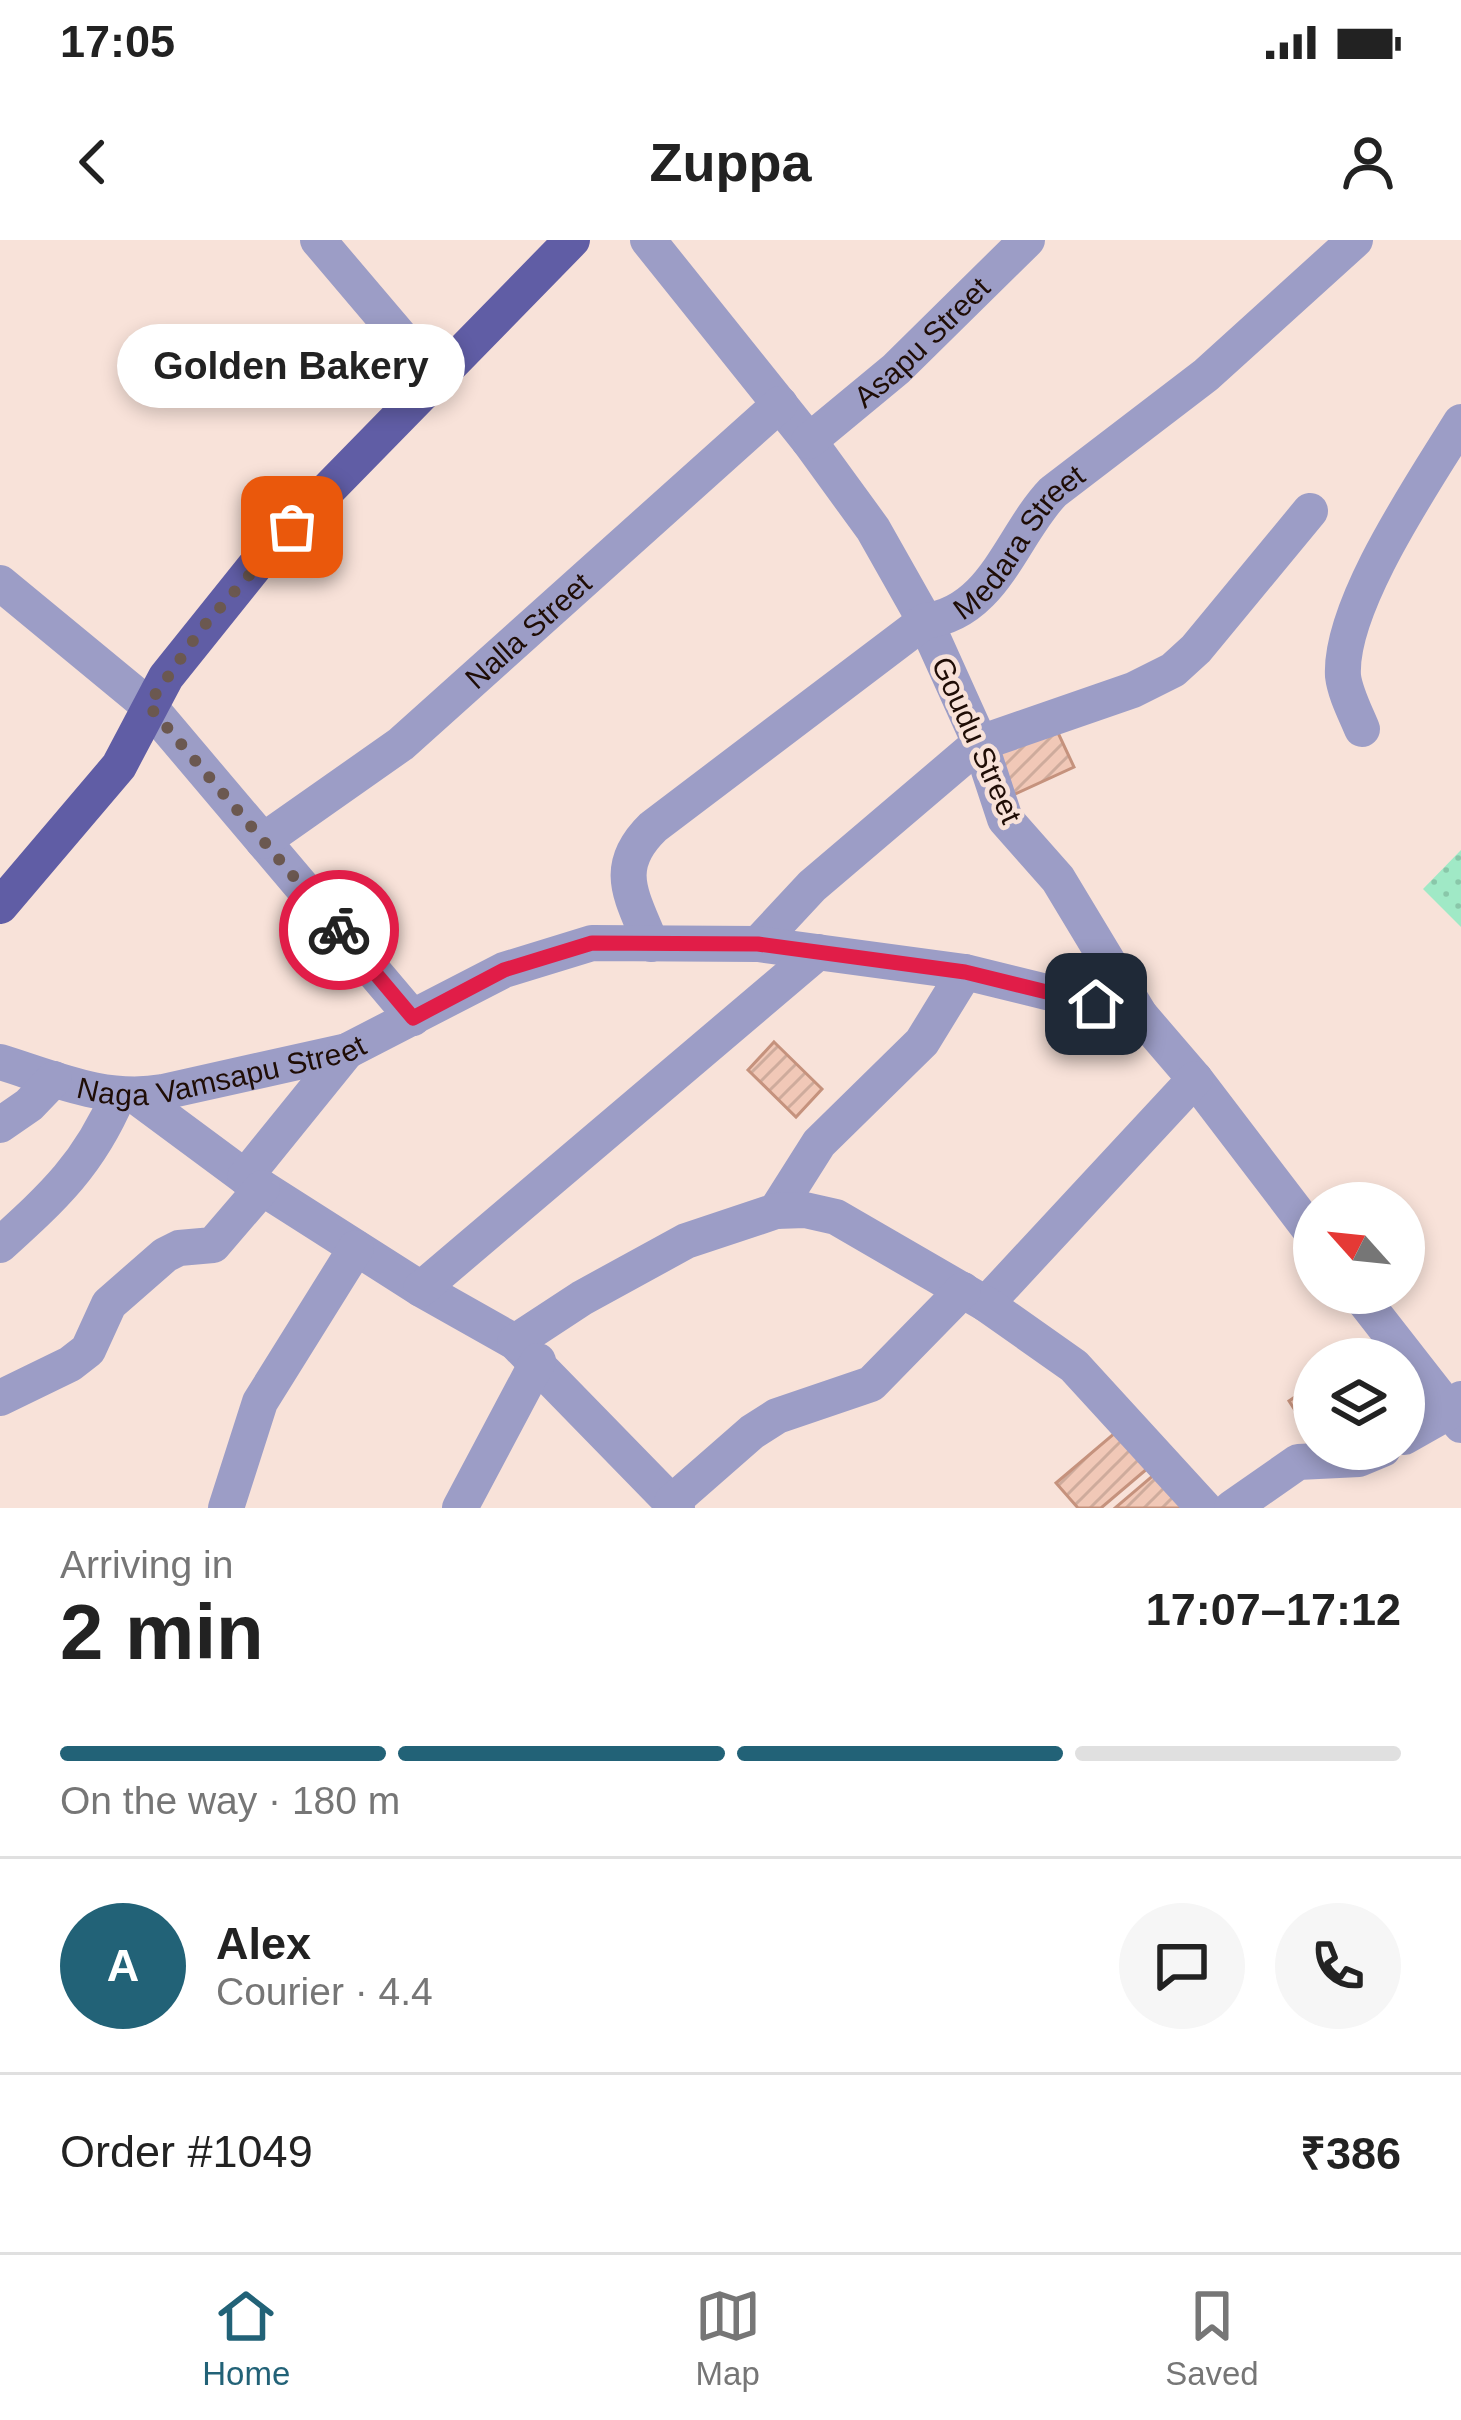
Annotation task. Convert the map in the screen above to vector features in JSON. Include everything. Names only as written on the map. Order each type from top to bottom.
[{"type":"main road","points":[[0,906],[119,766],[136,739],[148,705],[202,628],[263,556],[572,240]]},
{"type":"street","points":[[318,240],[436,379]]},
{"type":"street","name":"Goudu Street","points":[[648,240],[809,441],[872,529],[925,621],[980,742],[1005,819],[1058,879],[1140,1015],[1195,1078],[1293,1207]]},
{"type":"street","name":"Asapu Street","points":[[809,441],[896,369],[1028,240]]},
{"type":"street","name":"Medara Street","points":[[651,944],[627,866],[635,844],[925,621],[959,612],[982,593],[1032,514],[1053,492],[1206,375],[1354,240]]},
{"type":"street","name":"Nalla Street","points":[[263,841],[400,744],[780,404]]},
{"type":"street","points":[[1362,729],[1343,681],[1344,651],[1374,571],[1461,422]]},
{"type":"street","points":[[758,944],[812,886],[980,742],[1133,690],[1173,670],[1196,649],[1310,511]]},
{"type":"street","points":[[0,583],[148,705],[413,1018]]},
{"type":"street","name":"Naga Vamsapu Street","points":[[0,1062],[128,1096],[347,1051],[504,970],[592,943],[758,944],[965,972],[1140,1015]]},
{"type":"street","points":[[421,1289],[818,952]]},
{"type":"street","points":[[776,1210],[819,1143],[922,1042],[965,972]]},
{"type":"street","points":[[0,1398],[70,1364],[88,1350],[110,1304],[165,1255],[178,1248],[213,1245],[347,1051]]},
{"type":"street","points":[[0,1245],[69,1179],[128,1096],[356,1248],[526,1351],[674,1505],[752,1432],[777,1416],[871,1384],[975,1297],[1195,1078]]},
{"type":"street","points":[[0,1124],[29,1105],[54,1079]]},
{"type":"street","points":[[460,1508],[526,1351],[582,1298],[686,1241],[776,1210],[805,1210],[855,1225],[975,1297],[1074,1366],[1204,1508]]},
{"type":"street","points":[[226,1508],[260,1402],[356,1248]]},
{"type":"street","points":[[1375,1314],[1457,1412],[1425,1427]]},
{"type":"street","points":[[1232,1508],[1293,1465]]},
{"type":"green space","points":[[1461,850],[1461,927],[1423,889]]},
{"type":"building","points":[[1052,720],[1074,767],[1013,795],[991,747]]},
{"type":"building","points":[[774,1042],[822,1089],[796,1117],[748,1070]]},
{"type":"building","points":[[1116,1432],[1148,1468],[1101,1508],[1078,1508],[1056,1483]]},
{"type":"building","points":[[1156,1473],[1186,1508],[1115,1508]]},
{"type":"way so far","points":[[292,527],[202,628],[148,705],[339,930]]},
{"type":"place","name":"Golden Bakery","points":[[292,527]]},
{"type":"route","points":[[339,930],[413,1018],[504,970],[592,943],[758,944],[965,972],[1096,1004]]}]
